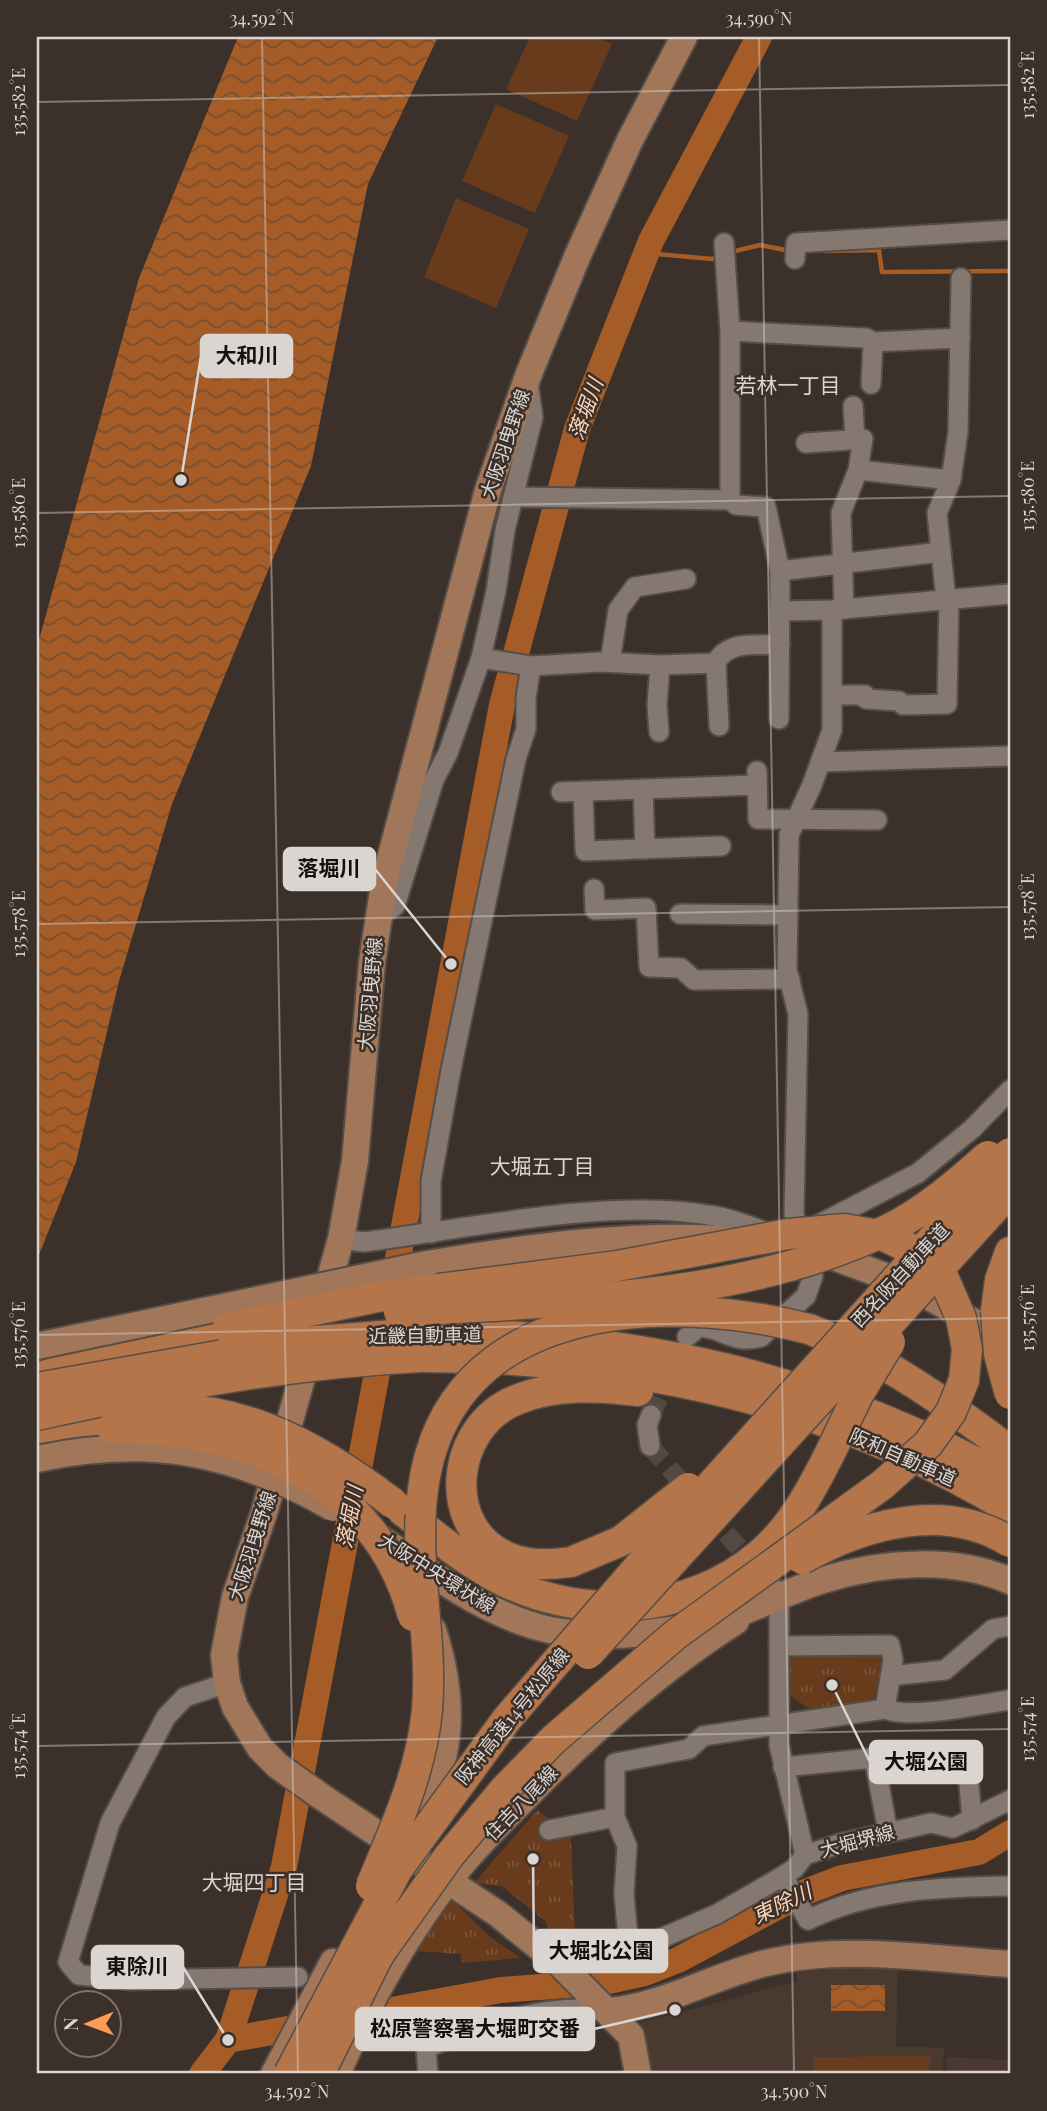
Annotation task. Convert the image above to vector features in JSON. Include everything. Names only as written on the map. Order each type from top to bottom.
[{"type":"highway","points":[[228,1328],[366,1314],[562,1302],[677,1287],[775,1268],[845,1247],[891,1228],[944,1193],[1010,1136]]},
{"type":"highway","name":"西名阪自動車道","points":[[810,1413],[881,1295],[1010,1153]]},
{"type":"highway","name":"西名阪自動車道","points":[[810,1413],[1010,1191]]},
{"type":"highway","points":[[881,1295],[851,1320],[704,1474],[638,1530],[605,1550],[571,1562],[537,1565],[506,1557],[482,1537],[464,1507],[460,1475],[468,1446],[491,1415],[513,1400],[567,1388],[620,1389],[689,1396],[810,1413],[858,1395],[884,1350],[978,1227]]},
{"type":"highway","points":[[37,1378],[118,1353],[377,1297],[617,1266],[804,1232],[863,1231],[899,1242],[927,1260],[951,1289],[961,1318],[967,1349],[964,1380],[958,1397],[935,1436],[901,1470],[675,1635],[554,1739],[504,1790],[449,1856],[381,1969]]},
{"type":"highway","points":[[1010,1252],[1000,1280],[996,1311],[999,1354],[1010,1394]]},
{"type":"highway","points":[[305,2041],[407,1800],[421,1751],[427,1710],[421,1541],[423,1487],[434,1444],[443,1424],[468,1387],[485,1369],[526,1341],[578,1320],[626,1312],[710,1313],[809,1329],[849,1345],[898,1372],[1010,1451]]},
{"type":"highway","name":"近畿自動車道","points":[[37,1415],[243,1373],[502,1335],[598,1343],[707,1363],[810,1413]]},
{"type":"highway","name":"近畿自動車道","points":[[37,1388],[291,1343],[420,1345]]},
{"type":"highway","points":[[37,1430],[156,1409],[217,1413],[260,1424],[300,1442],[349,1471],[470,1561],[520,1588],[577,1604],[640,1605],[693,1593],[740,1570],[761,1553],[797,1512],[810,1413]]},
{"type":"highway","name":"阪和自動車道","points":[[810,1413],[907,1430],[1010,1481]]},
{"type":"highway","name":"阪和自動車道","points":[[810,1413],[893,1450],[1010,1509]]},
{"type":"highway","name":"阪神高速14号松原線","points":[[333,2071],[381,1969],[417,1882],[453,1826],[532,1720],[810,1413]]},
{"type":"highway","name":"阪神高速14号松原線","points":[[289,2074],[397,1870],[464,1775],[552,1665],[810,1413]]},
{"type":"highway","points":[[37,1439],[112,1428],[177,1432],[267,1455],[325,1486],[366,1524],[397,1568],[413,1616],[427,1710]]},
{"type":"highway","points":[[622,1680],[777,1574],[865,1530],[887,1524],[937,1520],[982,1529],[1010,1542]]},
{"type":"main road","name":"大阪羽曳野線","points":[[448,1881],[278,1766],[260,1748],[244,1726],[227,1683],[226,1630],[352,1240],[359,1125],[378,918],[385,878],[488,490],[528,376],[625,152],[684,37]]},
{"type":"main road","points":[[37,1346],[427,1264],[564,1244],[646,1238],[708,1238],[805,1247],[906,1284],[1010,1341]]},
{"type":"main road","name":"大阪中央環状線","points":[[37,1459],[112,1447],[191,1453],[267,1474],[355,1522],[479,1602],[528,1624],[552,1630],[618,1635],[668,1630],[740,1612],[773,1591],[873,1568],[913,1565],[955,1567],[1010,1581]]},
{"type":"main road","points":[[274,2074],[306,1986],[401,1850],[439,1781],[447,1750],[447,1687],[442,1656],[419,1596],[405,1575],[355,1522]]},
{"type":"main road","name":"住吉八尾線","points":[[381,1969],[448,1881],[512,1810],[607,1720],[705,1641],[773,1591]]},
{"type":"main road","points":[[448,1881],[498,1913],[557,1962],[605,2008],[631,2036],[638,2074]]},
{"type":"main road","points":[[605,2008],[634,2008],[765,1964],[797,1957],[839,1954],[1010,1964]]},
{"type":"street","points":[[796,251],[1010,230]]},
{"type":"street","points":[[725,251],[730,331],[730,500]]},
{"type":"street","points":[[832,695],[865,695],[866,699],[899,701],[902,705],[947,704],[947,600],[937,513],[951,480],[958,432],[961,278]]},
{"type":"street","points":[[730,331],[866,338],[873,342],[960,338]]},
{"type":"street","points":[[871,384],[873,342]]},
{"type":"street","points":[[378,918],[395,906],[434,780],[448,752],[481,657],[521,497],[533,417],[528,376]]},
{"type":"street","points":[[853,406],[855,440]]},
{"type":"street","points":[[687,1337],[699,1327],[744,1340],[761,1338],[770,1332],[811,1288],[813,1276],[794,1215],[798,1014],[790,979],[789,835],[832,730],[832,695],[843,562],[841,513],[858,470],[863,439],[806,443]]},
{"type":"street","points":[[858,470],[951,480]]},
{"type":"street","points":[[521,497],[730,500],[736,505],[766,507],[780,571],[779,719]]},
{"type":"street","points":[[780,571],[941,552]]},
{"type":"street","points":[[610,662],[618,610],[635,587],[687,579]]},
{"type":"street","points":[[780,611],[838,610],[1010,594]]},
{"type":"street","points":[[719,726],[716,663],[720,655],[730,648],[780,645]]},
{"type":"street","points":[[481,657],[531,666],[610,662],[660,665],[716,663]]},
{"type":"street","points":[[659,732],[657,705],[660,665]]},
{"type":"street","points":[[424,1234],[442,1119],[516,759],[526,729],[526,698],[531,666]]},
{"type":"street","points":[[820,762],[1010,756]]},
{"type":"street","points":[[561,792],[643,789],[757,778],[758,819],[877,820]]},
{"type":"street","points":[[643,789],[645,849]]},
{"type":"street","points":[[583,791],[585,852],[721,846]]},
{"type":"street","points":[[594,889],[595,910],[646,908],[649,967],[681,968],[694,980],[790,979]]},
{"type":"street","points":[[680,914],[788,915]]},
{"type":"street","points":[[805,1247],[819,1224],[918,1173],[972,1129],[1010,1090]]},
{"type":"street","points":[[352,1240],[590,1214],[669,1212],[709,1215],[805,1247]]},
{"type":"street","points":[[650,1446],[647,1425],[651,1415]]},
{"type":"street","points":[[773,1591],[779,1646],[779,1724],[783,1767],[805,1855]]},
{"type":"street","points":[[890,1676],[945,1670],[993,1629],[1010,1626]]},
{"type":"street","points":[[779,1646],[890,1645],[893,1660],[885,1709]]},
{"type":"street","points":[[227,1683],[185,1697],[166,1717],[110,1822],[68,1962],[79,1975],[130,1980],[273,1976],[306,1986]]},
{"type":"street","points":[[629,1948],[624,1894],[627,1846],[615,1817],[615,1763],[689,1749],[704,1736],[779,1724],[885,1709],[895,1713],[936,1711],[1010,1700]]},
{"type":"street","points":[[783,1767],[874,1758],[888,1832]]},
{"type":"street","points":[[944,1768],[960,1766],[968,1773],[972,1820]]},
{"type":"street","name":"大堀堺線","points":[[557,1962],[629,1948],[673,1935],[783,1876],[805,1855],[931,1823],[953,1828],[1010,1800]]},
{"type":"street","points":[[549,1830],[615,1817]]},
{"type":"street","points":[[783,1876],[808,1920],[832,1908],[936,1886],[1010,1886]]},
{"type":"street","points":[[428,2074],[426,2048],[479,2026],[531,2014],[605,2008]]},
{"type":"shaded area","points":[[857,1967],[898,1970],[896,2046],[944,2048],[943,2074],[649,2074],[640,2023],[797,1981],[797,1973]]},
{"type":"shaded area","points":[[947,2057],[1008,2060],[1010,2074],[947,2074]]},
{"type":"green space","points":[[530,37],[595,37],[612,44],[577,121],[506,89]]},
{"type":"green space","points":[[496,104],[569,136],[535,213],[462,181]]},
{"type":"green space","points":[[456,198],[529,229],[496,308],[424,277]]},
{"type":"green space","points":[[874,1651],[885,1660],[874,1701],[811,1710],[785,1692],[784,1654]]},
{"type":"green space","points":[[537,1810],[571,1835],[575,1939],[553,1938],[545,1921],[502,1886],[474,1883]]},
{"type":"green space","points":[[451,1899],[489,1936],[521,1958],[461,1963],[461,1954],[417,1951]]},
{"type":"green space","points":[[930,2056],[930,2074],[813,2074],[813,2057]]},
{"type":"water","points":[[238,37],[438,37],[368,184],[311,466],[172,804],[119,981],[76,1162],[37,1260],[37,647],[139,278]]},
{"type":"water","points":[[831,1985],[885,1985],[885,2011],[831,2011]]},
{"type":"waterway","name":"落堀川","points":[[392,1290],[502,705],[577,429],[651,241],[759,37]]},
{"type":"waterway","points":[[731,252],[760,245],[790,251]]},
{"type":"waterway","points":[[824,251],[879,250],[882,272],[1010,271]]},
{"type":"waterway","points":[[646,253],[712,259],[720,257]]},
{"type":"waterway","name":"落堀川","points":[[202,2074],[228,2040],[284,1867],[383,1341]]},
{"type":"waterway","name":"東除川","points":[[228,2040],[501,1990],[604,1982],[645,1973],[678,1960],[803,1893],[842,1878],[979,1852],[1010,1833]]},
{"type":"tunnel","points":[[651,1415],[672,1370]]},
{"type":"tunnel","points":[[650,1446],[757,1569]]},
{"type":"place","name":"大和川","points":[[181,480]]},
{"type":"place","name":"落堀川","points":[[451,964]]},
{"type":"place","name":"大堀公園","points":[[832,1685]]},
{"type":"place","name":"大堀北公園","points":[[533,1859]]},
{"type":"place","name":"松原警察署大堀町交番","points":[[675,2010]]},
{"type":"place","name":"東除川","points":[[228,2040]]},
{"type":"district","name":"若林一丁目","points":[[788,386]]},
{"type":"district","name":"大堀五丁目","points":[[542,1167]]},
{"type":"district","name":"大堀四丁目","points":[[254,1883]]}]
